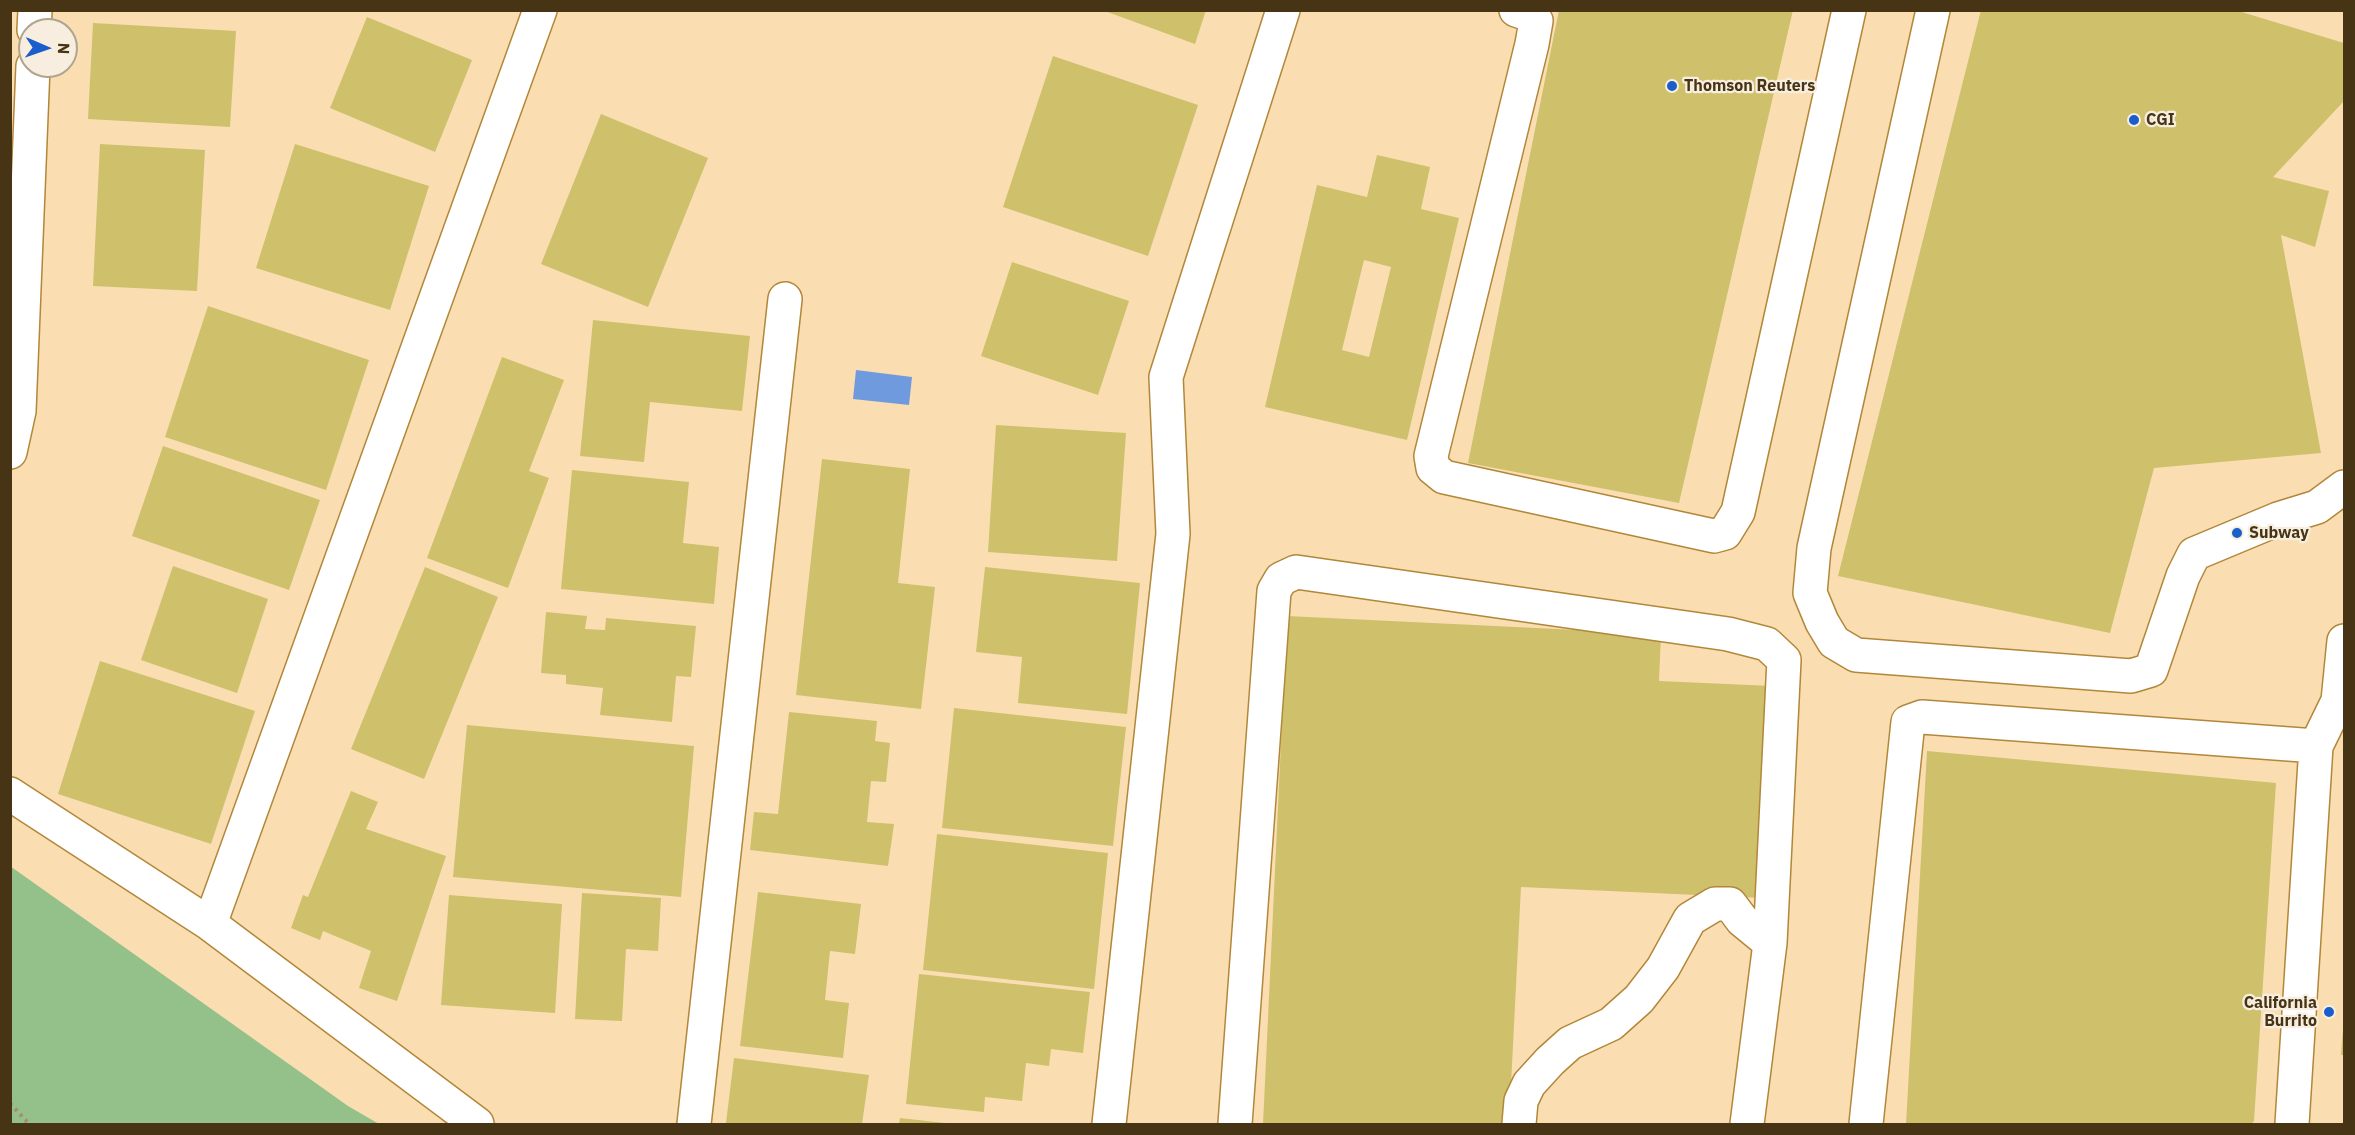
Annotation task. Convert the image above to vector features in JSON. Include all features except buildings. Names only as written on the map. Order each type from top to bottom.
[{"type":"street","points":[[210,924],[540,10]]},
{"type":"street","points":[[1109,1125],[1173,534],[1166,377],[1283,10]]},
{"type":"street","points":[[1516,10],[1528,14],[1536,21],[1532,44],[1431,456],[1433,468],[1444,477],[1714,536],[1725,533],[1738,512],[1849,10]]},
{"type":"street","points":[[1933,10],[1815,548],[1810,593],[1822,622],[1834,642],[1856,655],[2131,676],[2151,670],[2183,576],[2194,554],[2278,519],[2317,507],[2344,487]]},
{"type":"street","points":[[10,452],[19,411],[18,242],[32,78]]},
{"type":"street","points":[[694,1125],[785,299]]},
{"type":"street","points":[[1235,1125],[1274,591],[1281,579],[1296,572],[1728,634],[1767,644],[1784,660],[1770,943],[1747,1125]]},
{"type":"street","points":[[2292,1125],[2316,746],[2338,701],[2344,641]]},
{"type":"street","points":[[1866,1125],[1908,722],[1922,717],[2316,746]]},
{"type":"street","points":[[10,794],[210,924],[477,1125]]},
{"type":"street","points":[[1519,1125],[1521,1101],[1529,1084],[1570,1043],[1611,1024],[1639,999],[1663,968],[1690,919],[1715,904],[1730,904],[1743,920],[1770,943]]},
{"type":"path","points":[[10,1103],[29,1125]]},
{"type":"green space","points":[[10,866],[348,1106],[379,1124],[11,1124]]},
{"type":"water","points":[[856,370],[912,377],[909,405],[853,399]]},
{"type":"place","name":"Thomson Reuters","points":[[1672,86]]},
{"type":"place","name":"CGI","points":[[2134,120]]},
{"type":"place","name":"Subway","points":[[2237,533]]},
{"type":"place","name":"California Burrito","points":[[2329,1012]]}]
